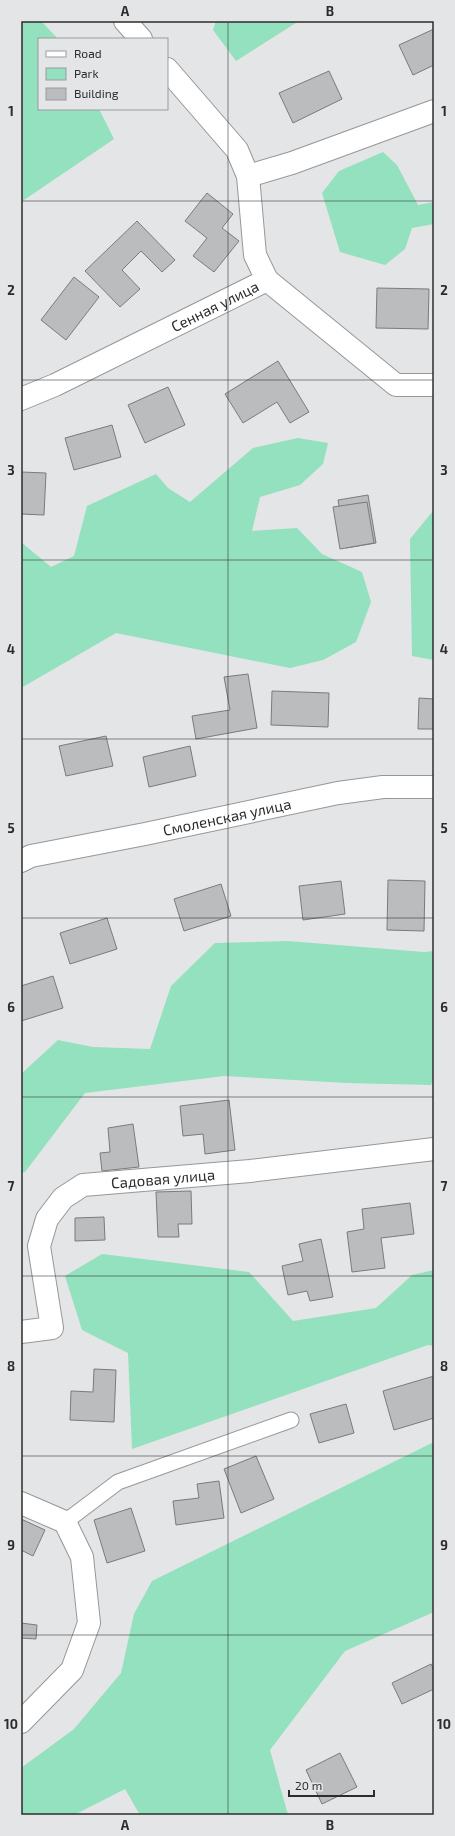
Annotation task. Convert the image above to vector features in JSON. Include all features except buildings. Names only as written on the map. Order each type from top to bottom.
[{"type":"street","points":[[125,21],[139,38]]},
{"type":"street","points":[[168,70],[237,150],[248,176],[255,255],[267,280]]},
{"type":"street","points":[[248,176],[292,162],[434,110]]},
{"type":"street","name":"Сенная улица","points":[[21,399],[55,386],[267,280],[396,385],[434,385]]},
{"type":"street","name":"Смоленская улица","points":[[21,861],[31,856],[145,834],[338,793],[383,787],[434,787]]},
{"type":"street","name":"Садовая улица","points":[[21,1332],[52,1328],[38,1246],[47,1219],[63,1198],[83,1185],[250,1171],[434,1148]]},
{"type":"street","points":[[21,1503],[65,1522],[82,1557],[89,1624],[72,1670],[21,1722]]},
{"type":"lane","points":[[65,1522],[118,1482],[291,1420]]},
{"type":"green space","points":[[21,21],[41,21],[57,38],[38,38],[38,110],[100,110],[114,139],[21,202]]},
{"type":"green space","points":[[216,21],[299,21],[236,61],[213,30]]},
{"type":"green space","points":[[383,152],[397,165],[418,205],[434,202],[434,224],[412,228],[405,249],[385,265],[340,252],[322,193],[339,171]]},
{"type":"green space","points":[[298,438],[328,443],[323,464],[300,485],[260,497],[252,531],[297,528],[322,554],[362,572],[371,602],[356,642],[323,660],[290,668],[116,633],[21,688],[21,542],[51,567],[74,556],[87,506],[156,474],[168,488],[190,502],[253,448]]},
{"type":"green space","points":[[433,511],[434,660],[412,656],[410,539]]},
{"type":"green space","points":[[288,941],[424,952],[434,951],[434,1077],[431,1085],[347,1083],[224,1076],[85,1093],[25,1172],[21,1173],[21,1074],[58,1040],[93,1047],[150,1049],[171,986],[215,943]]},
{"type":"green space","points":[[102,1254],[249,1272],[293,1321],[376,1308],[412,1275],[434,1270],[434,1346],[428,1345],[132,1449],[128,1353],[82,1330],[65,1276]]},
{"type":"green space","points":[[434,1442],[434,1612],[345,1651],[270,1750],[288,1815],[140,1815],[125,1789],[74,1815],[21,1815],[21,1768],[74,1729],[121,1673],[134,1614],[152,1581]]}]
